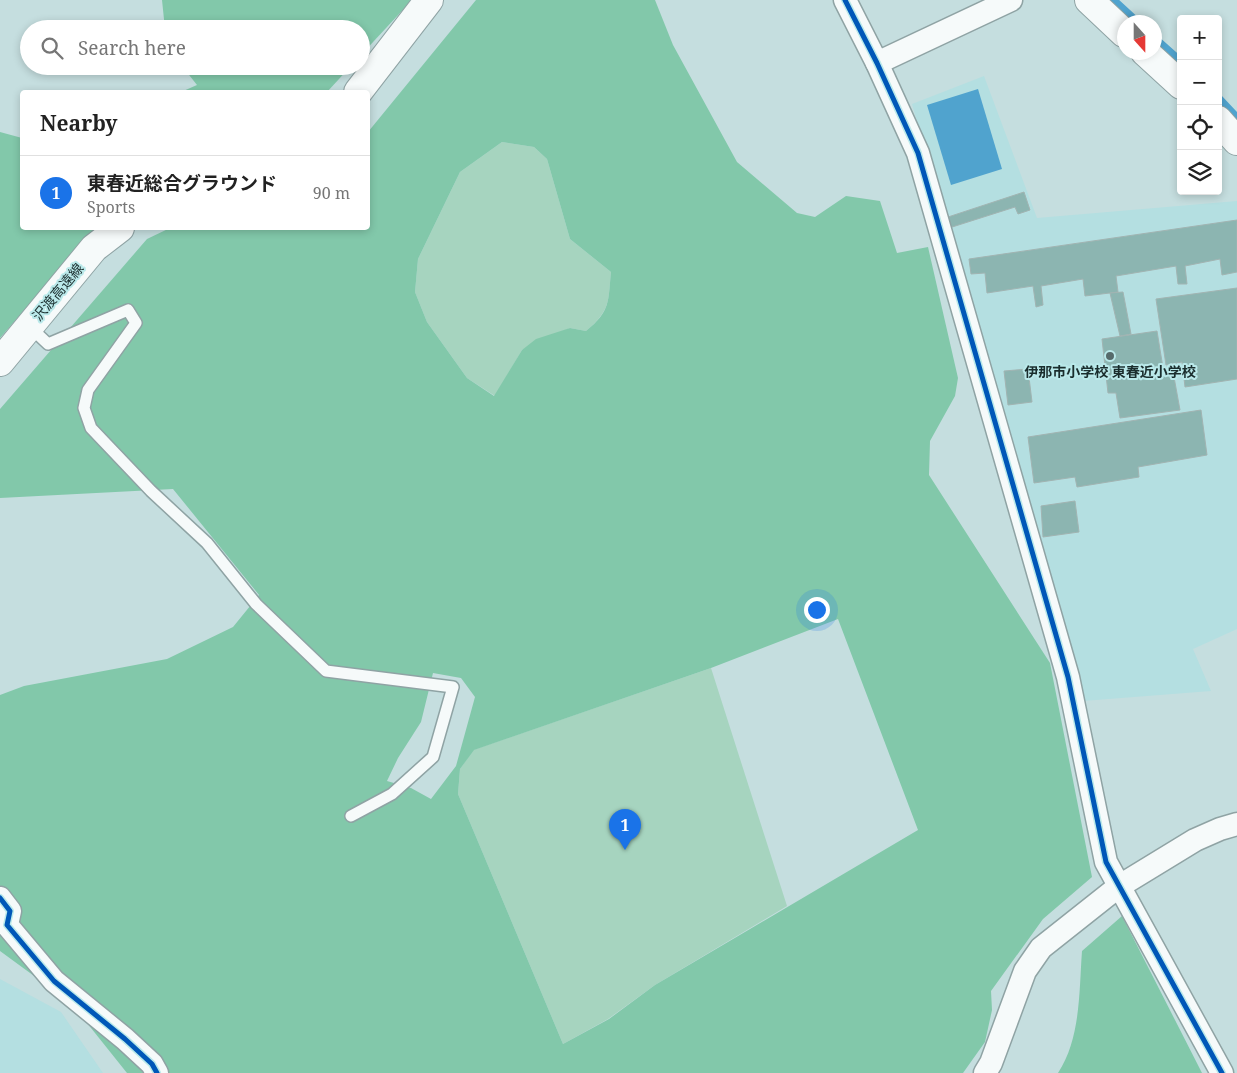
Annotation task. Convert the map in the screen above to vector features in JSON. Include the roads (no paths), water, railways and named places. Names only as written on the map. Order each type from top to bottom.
[{"type":"main road","points":[[360,90],[429,0]]},
{"type":"main road","points":[[1089,0],[1117,26]]},
{"type":"main road","points":[[1154,60],[1177,81]]},
{"type":"main road","points":[[1222,124],[1237,141]]},
{"type":"main road","name":"沢渡高遠線","points":[[0,362],[94,248],[117,230]]},
{"type":"street","points":[[845,0],[877,63],[918,153],[1068,677],[1106,862],[1118,887],[1222,1073]]},
{"type":"street","points":[[877,63],[1011,0]]},
{"type":"street","points":[[985,1073],[991,1062],[1025,971],[1040,948],[1118,887],[1195,840],[1237,824]]},
{"type":"street","points":[[0,898],[10,911],[7,925],[54,981],[125,1039],[152,1064],[157,1073]]},
{"type":"lane","points":[[29,326],[48,344],[128,310],[136,323],[88,390],[84,408],[91,428],[144,485],[207,543],[256,604],[326,671],[453,687],[434,757],[392,794],[351,816]]},
{"type":"water","points":[[978,89],[1002,169],[951,185],[927,105]]},
{"type":"waterway","points":[[1114,0],[1130,15]]},
{"type":"waterway","points":[[1162,44],[1180,60]]},
{"type":"waterway","points":[[1222,101],[1237,117]]},
{"type":"place","name":"伊那市小学校 東春近小学校","points":[[1110,356]]},
{"type":"place","name":"東春近総合グラウンド","points":[[625,850]]}]
